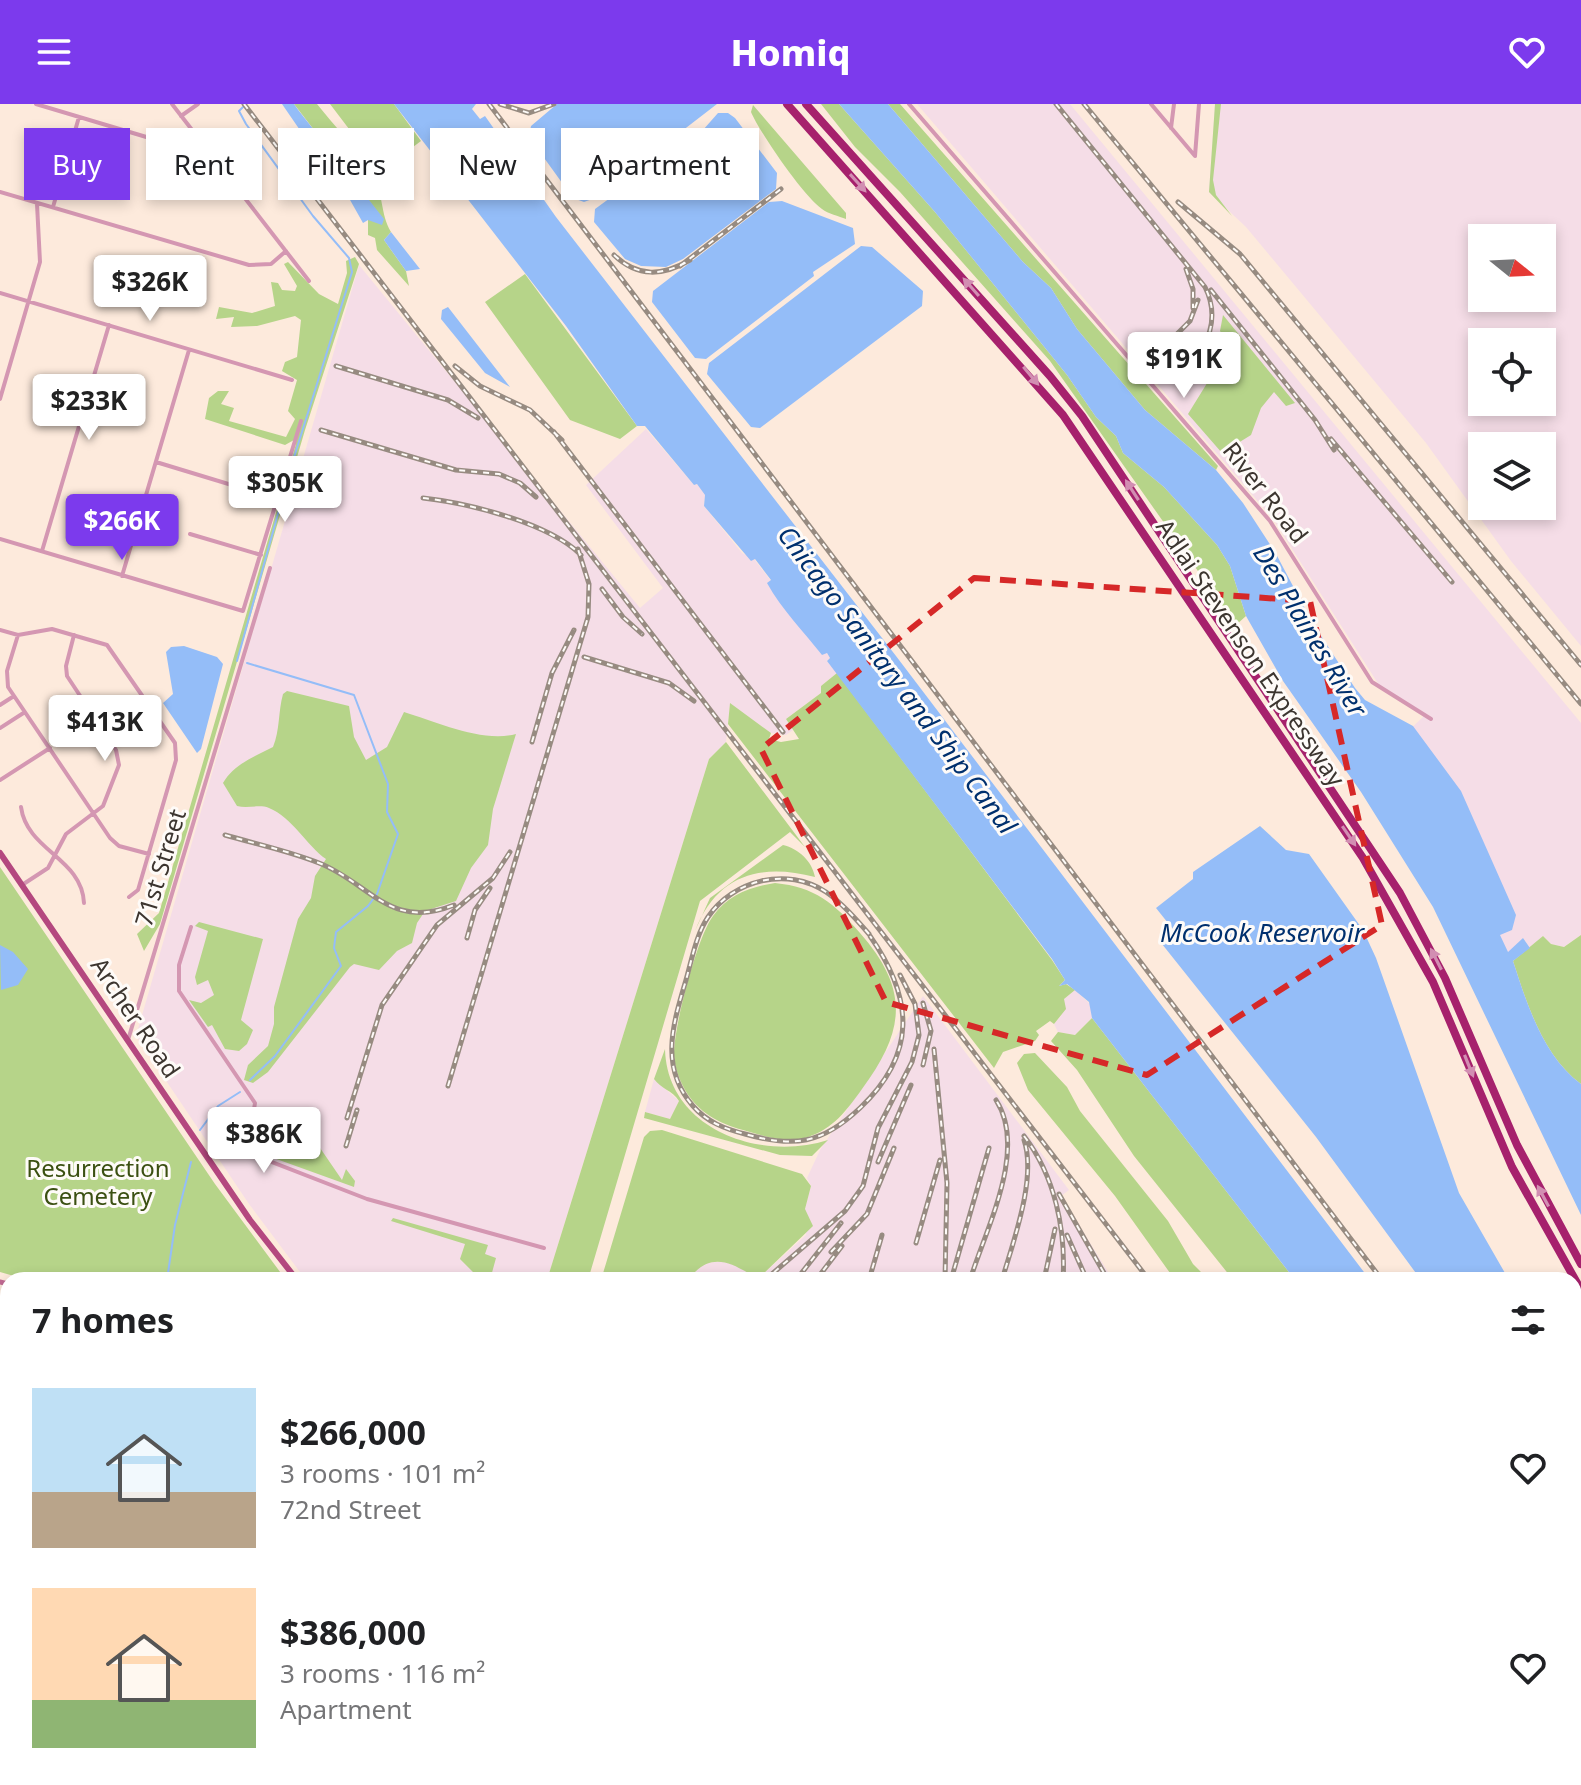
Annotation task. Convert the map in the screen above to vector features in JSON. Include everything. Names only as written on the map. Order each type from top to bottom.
[{"type":"highway","name":"Adlai Stevenson Expressway","points":[[787,104],[1034,379],[1092,454],[1175,577],[1385,895],[1433,982],[1512,1167],[1571,1272]]},
{"type":"highway","name":"Adlai Stevenson Expressway","points":[[806,104],[1050,376],[1082,416],[1292,726],[1375,852],[1422,931],[1517,1145],[1581,1264]]},
{"type":"main road","name":"Archer Road","points":[[0,853],[250,1220],[291,1272]]},
{"type":"street","points":[[36,104],[146,137]]},
{"type":"street","points":[[172,104],[190,128]]},
{"type":"street","points":[[181,116],[198,104]]},
{"type":"street","name":"River Road","points":[[909,104],[1270,521],[1372,682],[1431,719]]},
{"type":"street","points":[[1151,104],[1195,156],[1199,104]]},
{"type":"street","points":[[1171,128],[1174,104]]},
{"type":"street","points":[[53,207],[79,117]]},
{"type":"street","points":[[0,192],[253,266],[271,264],[286,251]]},
{"type":"street","points":[[246,200],[309,281]]},
{"type":"street","points":[[0,399],[42,255],[37,203]]},
{"type":"street","points":[[0,293],[292,380]]},
{"type":"street","points":[[42,551],[109,325]]},
{"type":"street","points":[[122,576],[189,350]]},
{"type":"street","points":[[0,539],[243,611],[301,421]]},
{"type":"street","points":[[156,462],[278,499]]},
{"type":"street","points":[[190,534],[261,555]]},
{"type":"street","name":"71st Street","points":[[128,1040],[270,568]]},
{"type":"street","points":[[0,630],[18,635],[52,629],[114,651],[176,745],[176,760],[138,890],[129,897]]},
{"type":"street","points":[[18,635],[7,679],[14,696],[115,843],[149,854]]},
{"type":"street","points":[[22,885],[48,868],[66,834],[109,798],[119,762],[116,750],[66,674],[74,635]]},
{"type":"street","points":[[0,681],[7,679]]},
{"type":"street","points":[[0,705],[14,696]]},
{"type":"street","points":[[0,728],[25,712]]},
{"type":"street","points":[[0,780],[50,748]]},
{"type":"street","points":[[21,807],[23,818],[39,843],[57,855],[83,889],[84,903]]},
{"type":"street","points":[[191,927],[179,965],[179,991],[255,1103],[249,1140],[254,1155],[367,1199],[544,1248]]},
{"type":"highlighted area","points":[[974,578],[1310,601],[1382,925],[1147,1075],[886,1002],[761,749]]},
{"type":"shaded area","points":[[917,104],[1070,104],[1581,723],[1581,935],[1564,947],[1551,944],[1543,936],[1530,948],[1523,938],[1508,953],[1399,740],[1425,715],[1379,685],[1273,519]]},
{"type":"shaded area","points":[[1215,104],[1581,104],[1581,646],[1481,520],[1556,520],[1556,432],[1468,432],[1468,501],[1426,443],[1246,227],[1209,192]]},
{"type":"shaded area","points":[[359,265],[640,608],[663,588],[586,485],[646,429],[694,485],[697,484],[705,495],[704,506],[742,553],[754,559],[771,581],[768,584],[822,655],[826,652],[830,658],[827,661],[837,673],[821,686],[821,693],[786,719],[793,730],[786,735],[771,733],[730,704],[726,742],[709,759],[549,1272],[300,1272],[249,1204],[136,1036]]},
{"type":"shaded area","points":[[1075,990],[1091,1005],[1092,1018],[1075,1035],[1058,1032],[1054,1024],[1061,1016],[1064,999]]},
{"type":"shaded area","points":[[923,996],[1069,1190],[1061,1196],[1108,1272],[765,1272],[806,1235],[805,1209],[811,1186],[807,1178],[820,1150]]},
{"type":"shaded area","points":[[654,1079],[679,1101],[670,1119],[645,1112]]},
{"type":"shaded area","points":[[725,1261],[751,1272],[695,1272],[704,1263]]},
{"type":"green space","points":[[294,104],[317,104],[337,128],[313,128]]},
{"type":"green space","points":[[330,104],[394,104],[412,128],[348,128]]},
{"type":"green space","points":[[821,104],[839,104],[935,212],[1067,375],[1096,417],[1116,436],[1123,453],[1164,487],[1217,545],[1230,566],[1246,616],[1236,625],[1050,361],[900,192],[855,147]]},
{"type":"green space","points":[[888,104],[900,104],[1218,466],[1216,470],[1145,410],[1077,329],[1051,288],[1023,262]]},
{"type":"green space","points":[[1215,104],[1221,104],[1213,180],[1216,195],[1232,216],[1209,192]]},
{"type":"green space","points":[[753,105],[846,213],[846,219],[824,211],[805,192],[763,134],[751,112]]},
{"type":"green space","points":[[414,131],[421,141],[414,146]]},
{"type":"green space","points":[[368,200],[381,200],[391,232],[384,240],[406,271],[409,286],[377,250],[375,238],[368,235],[368,220],[383,219]]},
{"type":"green space","points":[[355,257],[359,264],[305,430],[160,924],[144,951],[137,934],[159,913],[296,444],[294,440],[285,445],[205,419],[209,398],[218,391],[229,391],[221,404],[234,408],[229,421],[286,437],[295,419],[288,411],[297,380],[282,371],[285,362],[297,357],[301,320],[295,316],[257,326],[231,327],[234,317],[216,319],[219,307],[252,313],[275,306],[271,282],[278,283],[282,290],[295,291],[297,286],[284,264],[288,262],[319,294],[338,304],[347,273],[346,261]]},
{"type":"green space","points":[[525,274],[637,426],[620,439],[570,420],[485,302]]},
{"type":"green space","points":[[1223,315],[1295,403],[1286,406],[1274,392],[1261,408],[1251,435],[1222,453],[1188,414],[1230,346],[1220,331]]},
{"type":"green space","points":[[837,673],[1052,960],[1065,980],[1059,986],[1066,984],[1075,990],[1064,999],[1066,1009],[1054,1024],[1050,1021],[1036,1031],[1039,1035],[1035,1041],[1003,1052],[994,1068],[728,724],[730,703],[771,733],[769,739],[781,742],[799,739],[786,719],[821,693],[821,686]]},
{"type":"green space","points":[[287,691],[349,706],[354,737],[366,760],[387,747],[404,712],[474,734],[516,734],[493,809],[488,845],[471,868],[456,901],[425,911],[417,923],[412,943],[397,951],[379,970],[354,964],[350,967],[268,1072],[253,1083],[244,1080],[248,1065],[268,1046],[274,1024],[274,1007],[298,919],[311,898],[315,876],[326,859],[277,812],[265,807],[237,806],[223,783],[239,766],[273,747],[283,694]]},
{"type":"green space","points":[[726,742],[805,847],[790,832],[700,901],[590,1272],[549,1272],[709,759]]},
{"type":"green space","points":[[783,845],[804,856],[815,877],[777,872],[743,877],[715,897],[695,931],[710,898]]},
{"type":"green space","name":"Resurrection Cemetery","points":[[0,867],[215,1184],[280,1272],[0,1272]]},
{"type":"green space","points":[[775,883],[802,888],[823,898],[851,922],[887,973],[894,992],[896,1011],[887,1048],[851,1104],[839,1118],[817,1134],[792,1140],[751,1132],[710,1116],[696,1105],[685,1090],[674,1056],[687,984],[700,943],[713,916],[740,893]]},
{"type":"green space","points":[[199,922],[263,939],[241,1020],[253,1030],[247,1044],[239,1051],[225,1049],[212,1025],[208,1027],[189,1000],[201,1003],[214,995],[208,980],[197,985],[195,977],[208,931],[195,926]]},
{"type":"green space","points":[[1581,935],[1581,1084],[1546,1044],[1513,961],[1543,936],[1551,944],[1564,947]]},
{"type":"green space","points":[[1092,1018],[1289,1272],[1227,1272],[1134,1156],[1077,1070],[1051,1041],[1058,1032],[1075,1035]]},
{"type":"green space","points":[[665,1049],[670,1077],[682,1100],[700,1119],[722,1133],[747,1142],[774,1146],[802,1146],[828,1140],[812,1156],[780,1155],[644,1118],[645,1112],[670,1119],[679,1101],[654,1079]]},
{"type":"green space","points":[[1035,1053],[1067,1087],[1080,1111],[1168,1221],[1201,1272],[1169,1272],[1115,1196],[1028,1090],[1017,1063],[1024,1054]]},
{"type":"green space","points":[[266,1114],[303,1123],[342,1180],[346,1169],[355,1181],[354,1187],[257,1152],[255,1131]]},
{"type":"green space","points":[[662,1130],[802,1174],[811,1186],[805,1209],[813,1226],[765,1272],[745,1272],[718,1262],[702,1266],[695,1272],[603,1272],[644,1137],[650,1131]]},
{"type":"green space","points":[[393,1218],[488,1245],[485,1254],[496,1258],[492,1272],[473,1272],[460,1259],[465,1244],[391,1221]]},
{"type":"water","points":[[282,104],[294,104],[313,128],[298,128]]},
{"type":"water","points":[[394,104],[476,104],[472,109],[480,119],[485,116],[493,128],[430,128],[430,150]]},
{"type":"water","points":[[557,104],[717,104],[686,128],[561,128],[561,181],[545,159],[545,128],[531,126]]},
{"type":"water","name":"Des Plaines River","points":[[839,104],[888,104],[1023,262],[1051,288],[1077,329],[1145,410],[1216,470],[1243,503],[1275,552],[1312,622],[1355,688],[1365,700],[1413,726],[1461,791],[1516,915],[1512,930],[1500,935],[1508,952],[1523,938],[1530,948],[1513,961],[1531,1011],[1556,1059],[1581,1084],[1581,1215],[1433,907],[1361,792],[1283,681],[1246,616],[1230,566],[1217,545],[1164,487],[1123,453],[1116,436],[1096,417],[1067,375],[935,212]]},
{"type":"water","points":[[718,113],[728,113],[743,128],[705,128]]},
{"type":"water","points":[[759,149],[777,173],[776,189],[683,259],[666,267],[641,266],[625,259],[594,222],[595,209],[607,200],[759,200]]},
{"type":"water","points":[[350,200],[369,200],[384,219],[382,225],[368,220],[363,223]]},
{"type":"water","name":"Chicago Sanitary and Ship Canal","points":[[468,200],[544,200],[896,656],[1364,1272],[1289,1272],[1092,1018],[1089,1002],[1067,984],[1059,986],[1065,980],[1052,959],[827,661],[830,658],[827,653],[822,655],[779,602],[767,583],[771,580],[755,559],[751,561],[704,506],[705,495],[697,484],[694,485],[645,426],[637,426],[566,326]]},
{"type":"water","points":[[782,201],[853,228],[855,244],[813,272],[814,276],[706,359],[695,358],[652,302],[653,291],[769,202]]},
{"type":"water","points":[[391,232],[420,269],[406,271],[384,240]]},
{"type":"water","points":[[861,246],[872,247],[923,291],[922,306],[760,428],[751,427],[707,374],[709,363]]},
{"type":"water","points":[[448,307],[510,387],[485,373],[441,319],[442,310]]},
{"type":"water","points":[[184,646],[217,657],[223,664],[201,749],[197,753],[163,703],[173,694],[166,652],[171,647]]},
{"type":"water","name":"McCook Reservoir","points":[[1260,826],[1286,850],[1309,854],[1363,930],[1376,958],[1459,1193],[1504,1272],[1415,1272],[1316,1137],[1162,944],[1176,933],[1156,908],[1193,879],[1193,872]]},
{"type":"water","points":[[0,945],[13,952],[28,969],[18,985],[1,990]]},
{"type":"waterway","points":[[237,661],[291,467],[352,272],[349,258],[313,216],[246,124],[239,111],[243,107]]},
{"type":"waterway","points":[[247,663],[354,695],[388,784],[387,812],[398,834],[377,894],[368,906],[336,932],[334,948],[341,966],[275,1056],[250,1080]]},
{"type":"waterway","points":[[200,1130],[218,1106],[240,1092]]},
{"type":"waterway","points":[[168,1272],[175,1225],[191,1162]]},
{"type":"railway","points":[[244,104],[1143,1272]]},
{"type":"railway","points":[[489,104],[1376,1272]]},
{"type":"railway","points":[[500,104],[529,113],[554,104]]},
{"type":"railway","points":[[1056,104],[1205,287],[1210,299],[1212,321],[1206,341],[1189,372]]},
{"type":"railway","points":[[1084,104],[1581,704]]},
{"type":"railway","points":[[680,266],[781,189]]},
{"type":"railway","points":[[1178,202],[1240,254],[1581,665]]},
{"type":"railway","points":[[614,255],[632,268],[651,272],[670,269],[690,260]]},
{"type":"railway","points":[[1186,269],[1193,289],[1193,308]]},
{"type":"railway","points":[[1211,290],[1315,420],[1334,450]]},
{"type":"railway","points":[[1166,345],[1190,321],[1198,300]]},
{"type":"railway","points":[[336,366],[448,400],[478,418]]},
{"type":"railway","points":[[455,366],[480,386],[530,410],[562,440]]},
{"type":"railway","points":[[321,430],[456,470],[499,474],[520,483],[536,497]]},
{"type":"railway","points":[[554,432],[783,732]]},
{"type":"railway","points":[[1331,439],[1452,582]]},
{"type":"railway","points":[[423,498],[507,516],[549,533],[581,555]]},
{"type":"railway","points":[[448,1086],[588,617],[589,584],[578,549]]},
{"type":"railway","points":[[602,589],[623,617],[642,634]]},
{"type":"railway","points":[[532,742],[552,673],[574,630]]},
{"type":"railway","points":[[584,657],[669,683],[694,701]]},
{"type":"railway","points":[[225,835],[319,863],[397,908],[413,912],[454,905]]},
{"type":"railway","points":[[347,1118],[382,1005],[437,925],[493,878],[510,852]]},
{"type":"railway","points":[[869,934],[826,892],[795,880],[778,879],[746,886],[719,904],[697,939],[677,1013],[672,1045],[676,1076],[682,1091],[698,1112],[730,1130],[778,1141],[793,1141],[820,1136],[860,1108],[879,1088],[892,1067],[900,1046],[903,1025],[895,982],[870,936]]},
{"type":"railway","points":[[467,938],[475,910],[490,888]]},
{"type":"railway","points":[[774,1272],[845,1211],[863,1186],[878,1128],[912,1062],[919,1035],[915,1004],[900,975]]},
{"type":"railway","points":[[923,1003],[931,1031],[923,1065]]},
{"type":"railway","points":[[934,1049],[947,1183],[945,1272]]},
{"type":"railway","points":[[878,1162],[911,1085]]},
{"type":"railway","points":[[973,1272],[994,1213],[1006,1165],[1008,1142],[1005,1120],[996,1100]]},
{"type":"railway","points":[[346,1146],[357,1110]]},
{"type":"railway","points":[[1024,1136],[1051,1186],[1063,1242],[1063,1272]]},
{"type":"railway","points":[[1004,1272],[1026,1191],[1028,1173],[1024,1140]]},
{"type":"railway","points":[[831,1252],[867,1214],[894,1148]]},
{"type":"railway","points":[[953,1272],[989,1148]]},
{"type":"railway","points":[[916,1243],[940,1160]]},
{"type":"railway","points":[[1059,1194],[1103,1272]]},
{"type":"railway","points":[[802,1272],[841,1223]]},
{"type":"railway","points":[[1046,1272],[1055,1229]]},
{"type":"railway","points":[[871,1272],[882,1235]]},
{"type":"railway","points":[[1067,1235],[1083,1272]]},
{"type":"railway","points":[[822,1272],[842,1246]]}]
